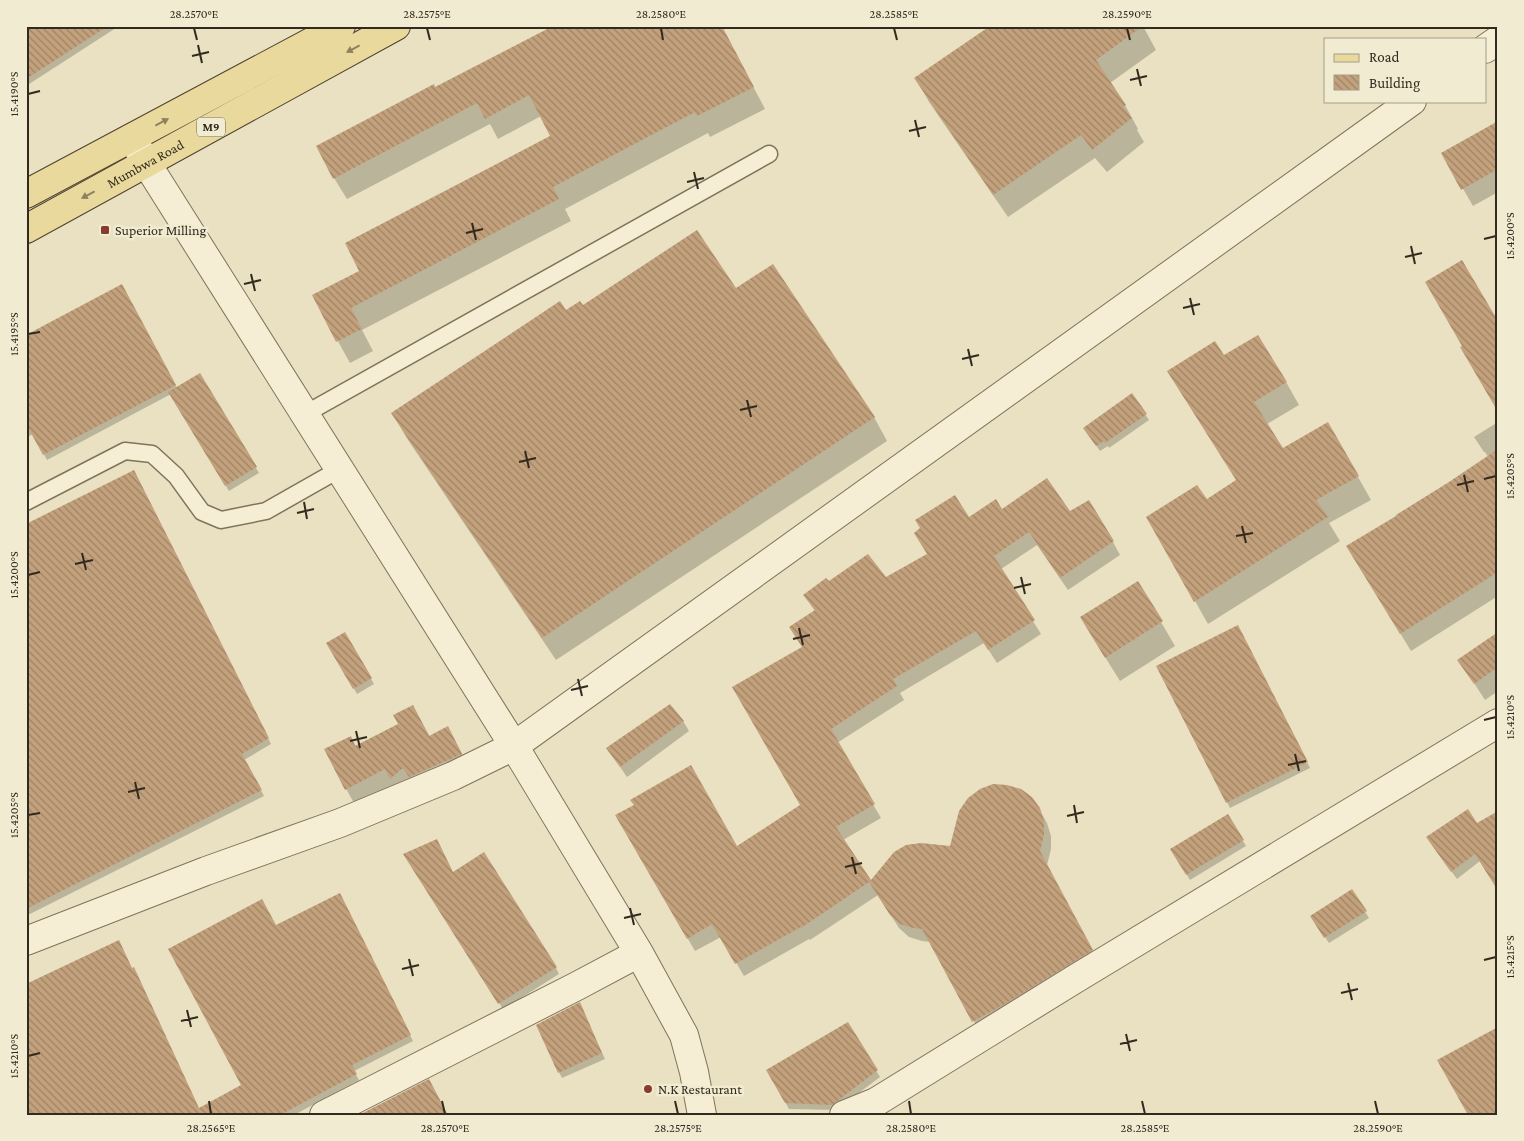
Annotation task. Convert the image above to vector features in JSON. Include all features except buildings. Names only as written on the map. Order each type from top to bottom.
[{"type":"main road","name":"Mumbwa Road","points":[[26,194],[341,26]]},
{"type":"main road","name":"Mumbwa Road","points":[[26,229],[396,26]]},
{"type":"street","points":[[1486,48],[1498,40]]},
{"type":"street","points":[[26,942],[206,871],[340,823],[453,776],[514,746],[1411,102]]},
{"type":"street","points":[[132,138],[146,164],[306,414],[514,746],[639,953],[684,1035],[694,1072],[702,1115]]},
{"type":"street","points":[[844,1115],[876,1102],[1498,723]]},
{"type":"street","points":[[324,1115],[639,953]]},
{"type":"lane","points":[[306,414],[769,154]]},
{"type":"lane","points":[[26,502],[125,451],[152,454],[176,476],[202,512],[221,520],[266,511],[340,469]]},
{"type":"place","name":"Superior Milling","points":[[105,230]]},
{"type":"place","name":"N.K Restaurant","points":[[648,1089]]}]
